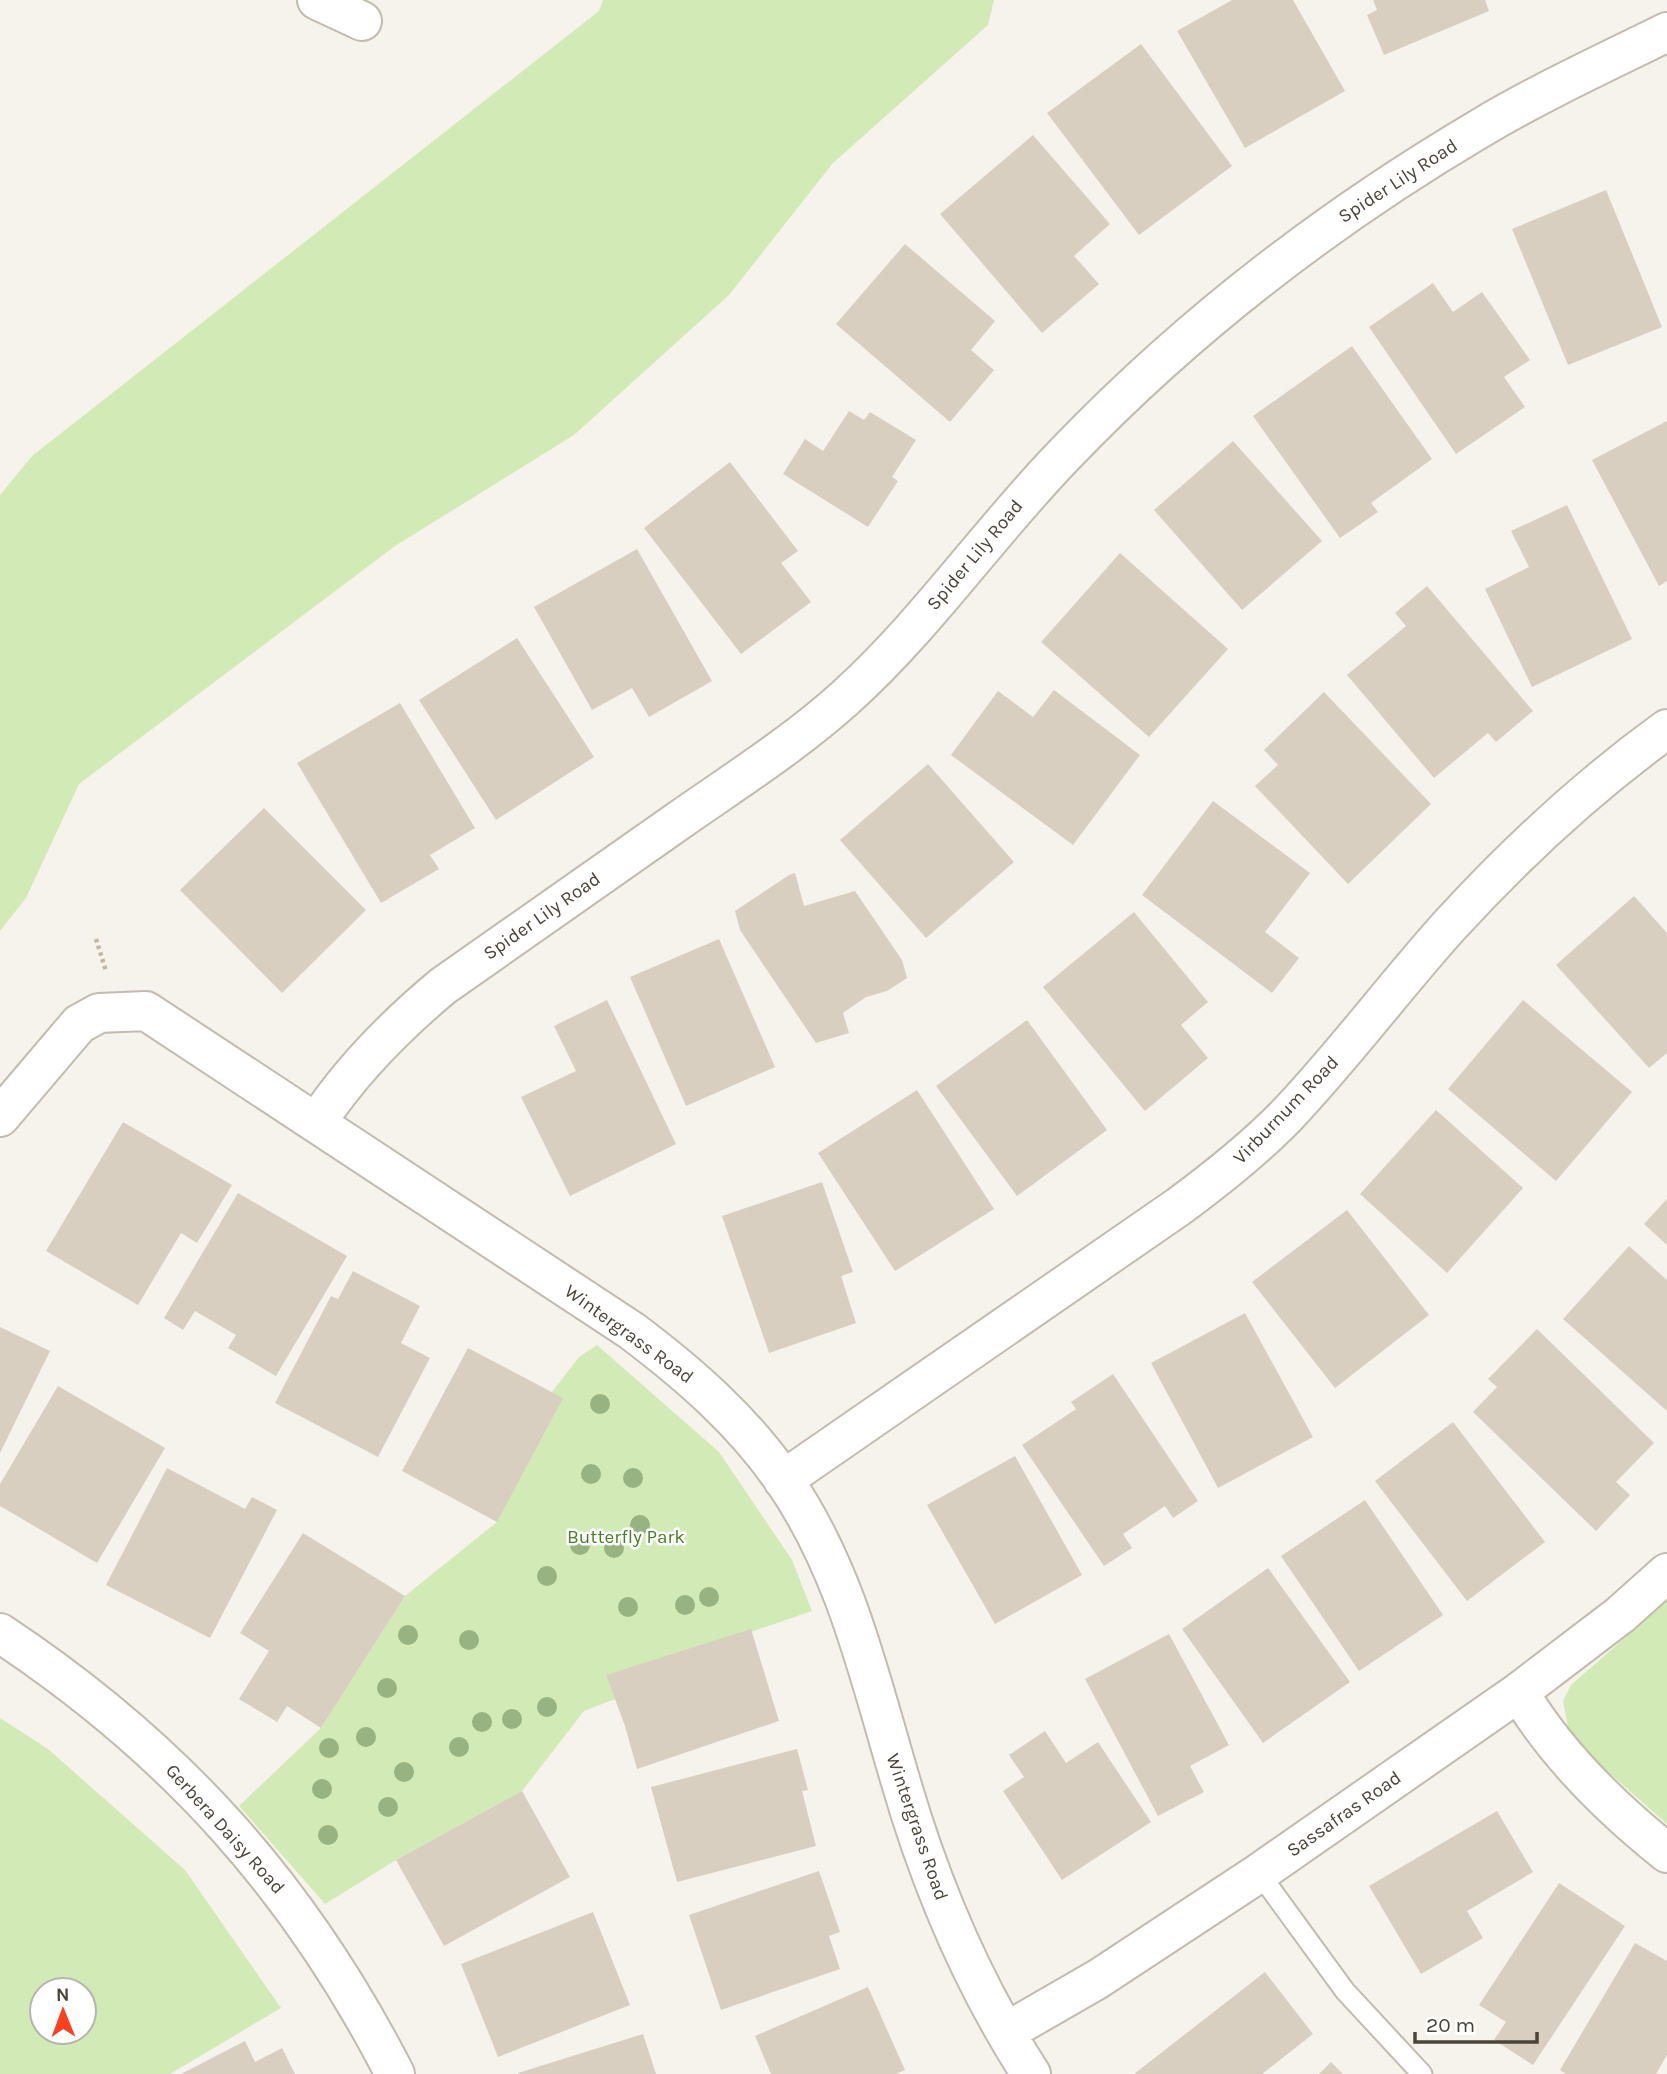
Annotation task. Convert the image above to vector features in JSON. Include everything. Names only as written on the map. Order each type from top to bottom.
[{"type":"street","points":[[317,0],[362,21]]},
{"type":"street","name":"Spider Lily Road","points":[[317,1122],[350,1075],[379,1043],[443,986],[789,744],[844,698],[908,635],[993,532],[1065,453],[1121,397],[1220,308],[1304,243],[1414,168],[1517,108],[1667,32]]},
{"type":"street","name":"Virburnum Road","points":[[783,1480],[1178,1207],[1228,1169],[1295,1106],[1451,924],[1500,873],[1569,807],[1667,729]]},
{"type":"street","name":"Wintergrass Road","points":[[0,1116],[79,1024],[99,1013],[146,1010],[632,1331],[678,1366],[729,1414],[783,1480],[820,1541],[843,1592],[924,1855],[961,1945],[1031,2074]]},
{"type":"street","name":"Sassafras Road","points":[[1006,2032],[1128,1960],[1259,1873],[1519,1692],[1620,1615],[1667,1573]]},
{"type":"street","name":"Gerbera Daisy Road","points":[[0,1633],[55,1671],[129,1729],[178,1774],[247,1847],[285,1894],[335,1967],[395,2074]]},
{"type":"street","points":[[1519,1692],[1575,1767],[1625,1818],[1667,1853]]},
{"type":"lane","points":[[1259,1873],[1345,1992],[1422,2074]]},
{"type":"green space","points":[[603,0],[994,0],[988,25],[833,163],[729,295],[574,435],[395,546],[79,784],[26,898],[0,931],[0,495],[32,456],[599,11]]},
{"type":"green space","name":"Butterfly Park","points":[[597,1345],[719,1452],[792,1560],[812,1611],[606,1675],[615,1699],[584,1711],[522,1791],[396,1860],[325,1904],[239,1806],[321,1728],[405,1596],[497,1522],[552,1392],[579,1357]]},
{"type":"green space","points":[[1667,1601],[1667,1824],[1578,1745],[1568,1727],[1563,1701],[1571,1685]]},
{"type":"green space","points":[[0,1718],[48,1749],[185,1870],[281,2008],[170,2074],[0,2074]]},
{"type":"building","points":[[1232,0],[1293,0],[1345,91],[1245,148],[1177,31]]},
{"type":"building","points":[[1373,0],[1485,0],[1489,11],[1384,55],[1367,15],[1377,10]]},
{"type":"building","points":[[1141,44],[1232,166],[1139,235],[1047,113]]},
{"type":"building","points":[[1033,135],[1110,224],[1074,256],[1099,284],[1042,333],[940,214]]},
{"type":"building","points":[[1606,190],[1662,327],[1568,365],[1512,229]]},
{"type":"building","points":[[905,244],[995,321],[971,350],[994,370],[950,422],[836,324]]},
{"type":"building","points":[[1433,283],[1453,312],[1482,292],[1530,360],[1504,377],[1525,407],[1456,454],[1369,327]]},
{"type":"building","points":[[1352,346],[1432,459],[1371,503],[1378,512],[1340,538],[1253,416]]},
{"type":"building","points":[[849,411],[864,420],[870,412],[916,440],[892,477],[898,481],[868,527],[783,474],[805,439],[823,451]]},
{"type":"building","points":[[1667,421],[1667,581],[1659,586],[1592,460]]},
{"type":"building","points":[[1233,441],[1322,541],[1242,610],[1154,510]]},
{"type":"building","points":[[730,462],[798,551],[781,563],[811,602],[741,654],[644,528]]},
{"type":"building","points":[[1567,505],[1632,639],[1532,687],[1485,589],[1529,567],[1511,531]]},
{"type":"building","points":[[637,549],[712,681],[649,717],[632,688],[592,710],[534,607]]},
{"type":"building","points":[[1120,553],[1228,649],[1149,737],[1041,642]]},
{"type":"building","points":[[1427,586],[1533,711],[1496,742],[1488,733],[1434,778],[1347,675],[1406,626],[1395,613]]},
{"type":"building","points":[[517,638],[594,757],[496,820],[419,700]]},
{"type":"building","points":[[1054,690],[1140,755],[1073,845],[951,755],[998,691],[1033,717]]},
{"type":"building","points":[[1324,692],[1431,804],[1348,884],[1255,786],[1278,765],[1264,750]]},
{"type":"building","points":[[400,703],[475,828],[430,855],[439,869],[381,903],[297,763]]},
{"type":"building","points":[[928,764],[1014,862],[926,938],[840,840]]},
{"type":"building","points":[[1213,801],[1310,873],[1265,932],[1299,958],[1272,993],[1142,895]]},
{"type":"building","points":[[264,808],[366,910],[282,993],[180,890]]},
{"type":"building","points":[[795,873],[804,906],[855,891],[902,960],[907,978],[887,991],[866,997],[843,1013],[849,1033],[816,1043],[740,930],[735,911]]},
{"type":"building","points":[[1634,896],[1667,933],[1667,1053],[1649,1068],[1556,965]]},
{"type":"building","points":[[1134,912],[1208,1002],[1181,1025],[1208,1058],[1145,1111],[1043,987]]},
{"type":"building","points":[[719,939],[775,1067],[686,1106],[630,977]]},
{"type":"building","points":[[607,1000],[676,1144],[570,1196],[521,1097],[576,1071],[554,1026]]},
{"type":"building","points":[[1523,1000],[1632,1092],[1556,1181],[1448,1089]]},
{"type":"building","points":[[1027,1020],[1107,1130],[1017,1196],[936,1086]]},
{"type":"building","points":[[917,1090],[994,1209],[895,1271],[818,1153]]},
{"type":"building","points":[[1436,1110],[1523,1188],[1447,1273],[1360,1194]]},
{"type":"building","points":[[123,1122],[232,1185],[197,1243],[181,1233],[138,1305],[46,1251]]},
{"type":"building","points":[[822,1182],[853,1272],[841,1276],[856,1323],[769,1353],[722,1216]]},
{"type":"building","points":[[238,1193],[347,1256],[276,1376],[228,1348],[236,1335],[195,1311],[183,1330],[164,1318]]},
{"type":"building","points":[[1667,1199],[1667,1245],[1644,1224]]},
{"type":"building","points":[[1347,1210],[1429,1315],[1335,1388],[1252,1282]]},
{"type":"building","points":[[1629,1246],[1667,1280],[1667,1411],[1563,1319]]},
{"type":"building","points":[[353,1271],[420,1306],[401,1343],[430,1358],[378,1457],[275,1403],[331,1296],[338,1299]]},
{"type":"building","points":[[1245,1313],[1313,1437],[1218,1488],[1151,1363]]},
{"type":"building","points":[[0,1327],[50,1351],[0,1453]]},
{"type":"building","points":[[1537,1329],[1654,1443],[1616,1482],[1630,1495],[1596,1531],[1473,1412],[1497,1387],[1488,1379]]},
{"type":"building","points":[[468,1348],[563,1398],[497,1522],[402,1471]]},
{"type":"building","points":[[1113,1374],[1198,1501],[1173,1518],[1165,1506],[1123,1534],[1132,1548],[1104,1566],[1022,1445],[1076,1409],[1071,1402]]},
{"type":"building","points":[[58,1386],[165,1448],[97,1563],[0,1506],[0,1484]]},
{"type":"building","points":[[1453,1422],[1545,1542],[1467,1601],[1375,1481]]},
{"type":"building","points":[[1015,1456],[1082,1575],[995,1624],[927,1505]]},
{"type":"building","points":[[167,1468],[245,1509],[252,1497],[277,1510],[210,1638],[106,1585]]},
{"type":"building","points":[[1365,1500],[1443,1615],[1359,1671],[1281,1556]]},
{"type":"building","points":[[303,1533],[405,1596],[321,1728],[287,1706],[277,1722],[239,1699],[269,1651],[240,1633]]},
{"type":"building","points":[[1268,1568],[1350,1682],[1263,1743],[1182,1629]]},
{"type":"building","points":[[751,1629],[779,1721],[637,1769],[606,1675]]},
{"type":"building","points":[[1169,1634],[1229,1745],[1190,1766],[1204,1792],[1158,1816],[1085,1679]]},
{"type":"building","points":[[1045,1731],[1066,1763],[1098,1742],[1151,1822],[1062,1880],[1003,1791],[1024,1777],[1009,1755]]},
{"type":"building","points":[[797,1749],[808,1790],[802,1791],[816,1846],[677,1882],[651,1787]]},
{"type":"building","points":[[522,1791],[570,1877],[444,1946],[396,1860]]},
{"type":"building","points":[[1497,1811],[1533,1872],[1467,1911],[1483,1938],[1421,1974],[1369,1886]]},
{"type":"building","points":[[819,1871],[840,1932],[829,1936],[840,1969],[721,2010],[689,1915]]},
{"type":"building","points":[[1559,1883],[1625,1926],[1533,2065],[1494,2040],[1506,2022],[1479,2005]]},
{"type":"building","points":[[593,1912],[630,2005],[498,2057],[461,1964]]},
{"type":"building","points":[[1635,1943],[1667,1961],[1667,2055],[1656,2074],[1566,2074],[1560,2070]]},
{"type":"building","points":[[1265,1972],[1313,2034],[1262,2074],[1134,2074]]},
{"type":"building","points":[[868,1987],[905,2070],[896,2074],[771,2074],[755,2036]]},
{"type":"building","points":[[643,2034],[656,2074],[518,2074],[518,2073]]},
{"type":"building","points":[[245,2041],[255,2062],[282,2048],[295,2074],[181,2074]]},
{"type":"building","points":[[1331,2062],[1343,2074],[1319,2074]]}]
